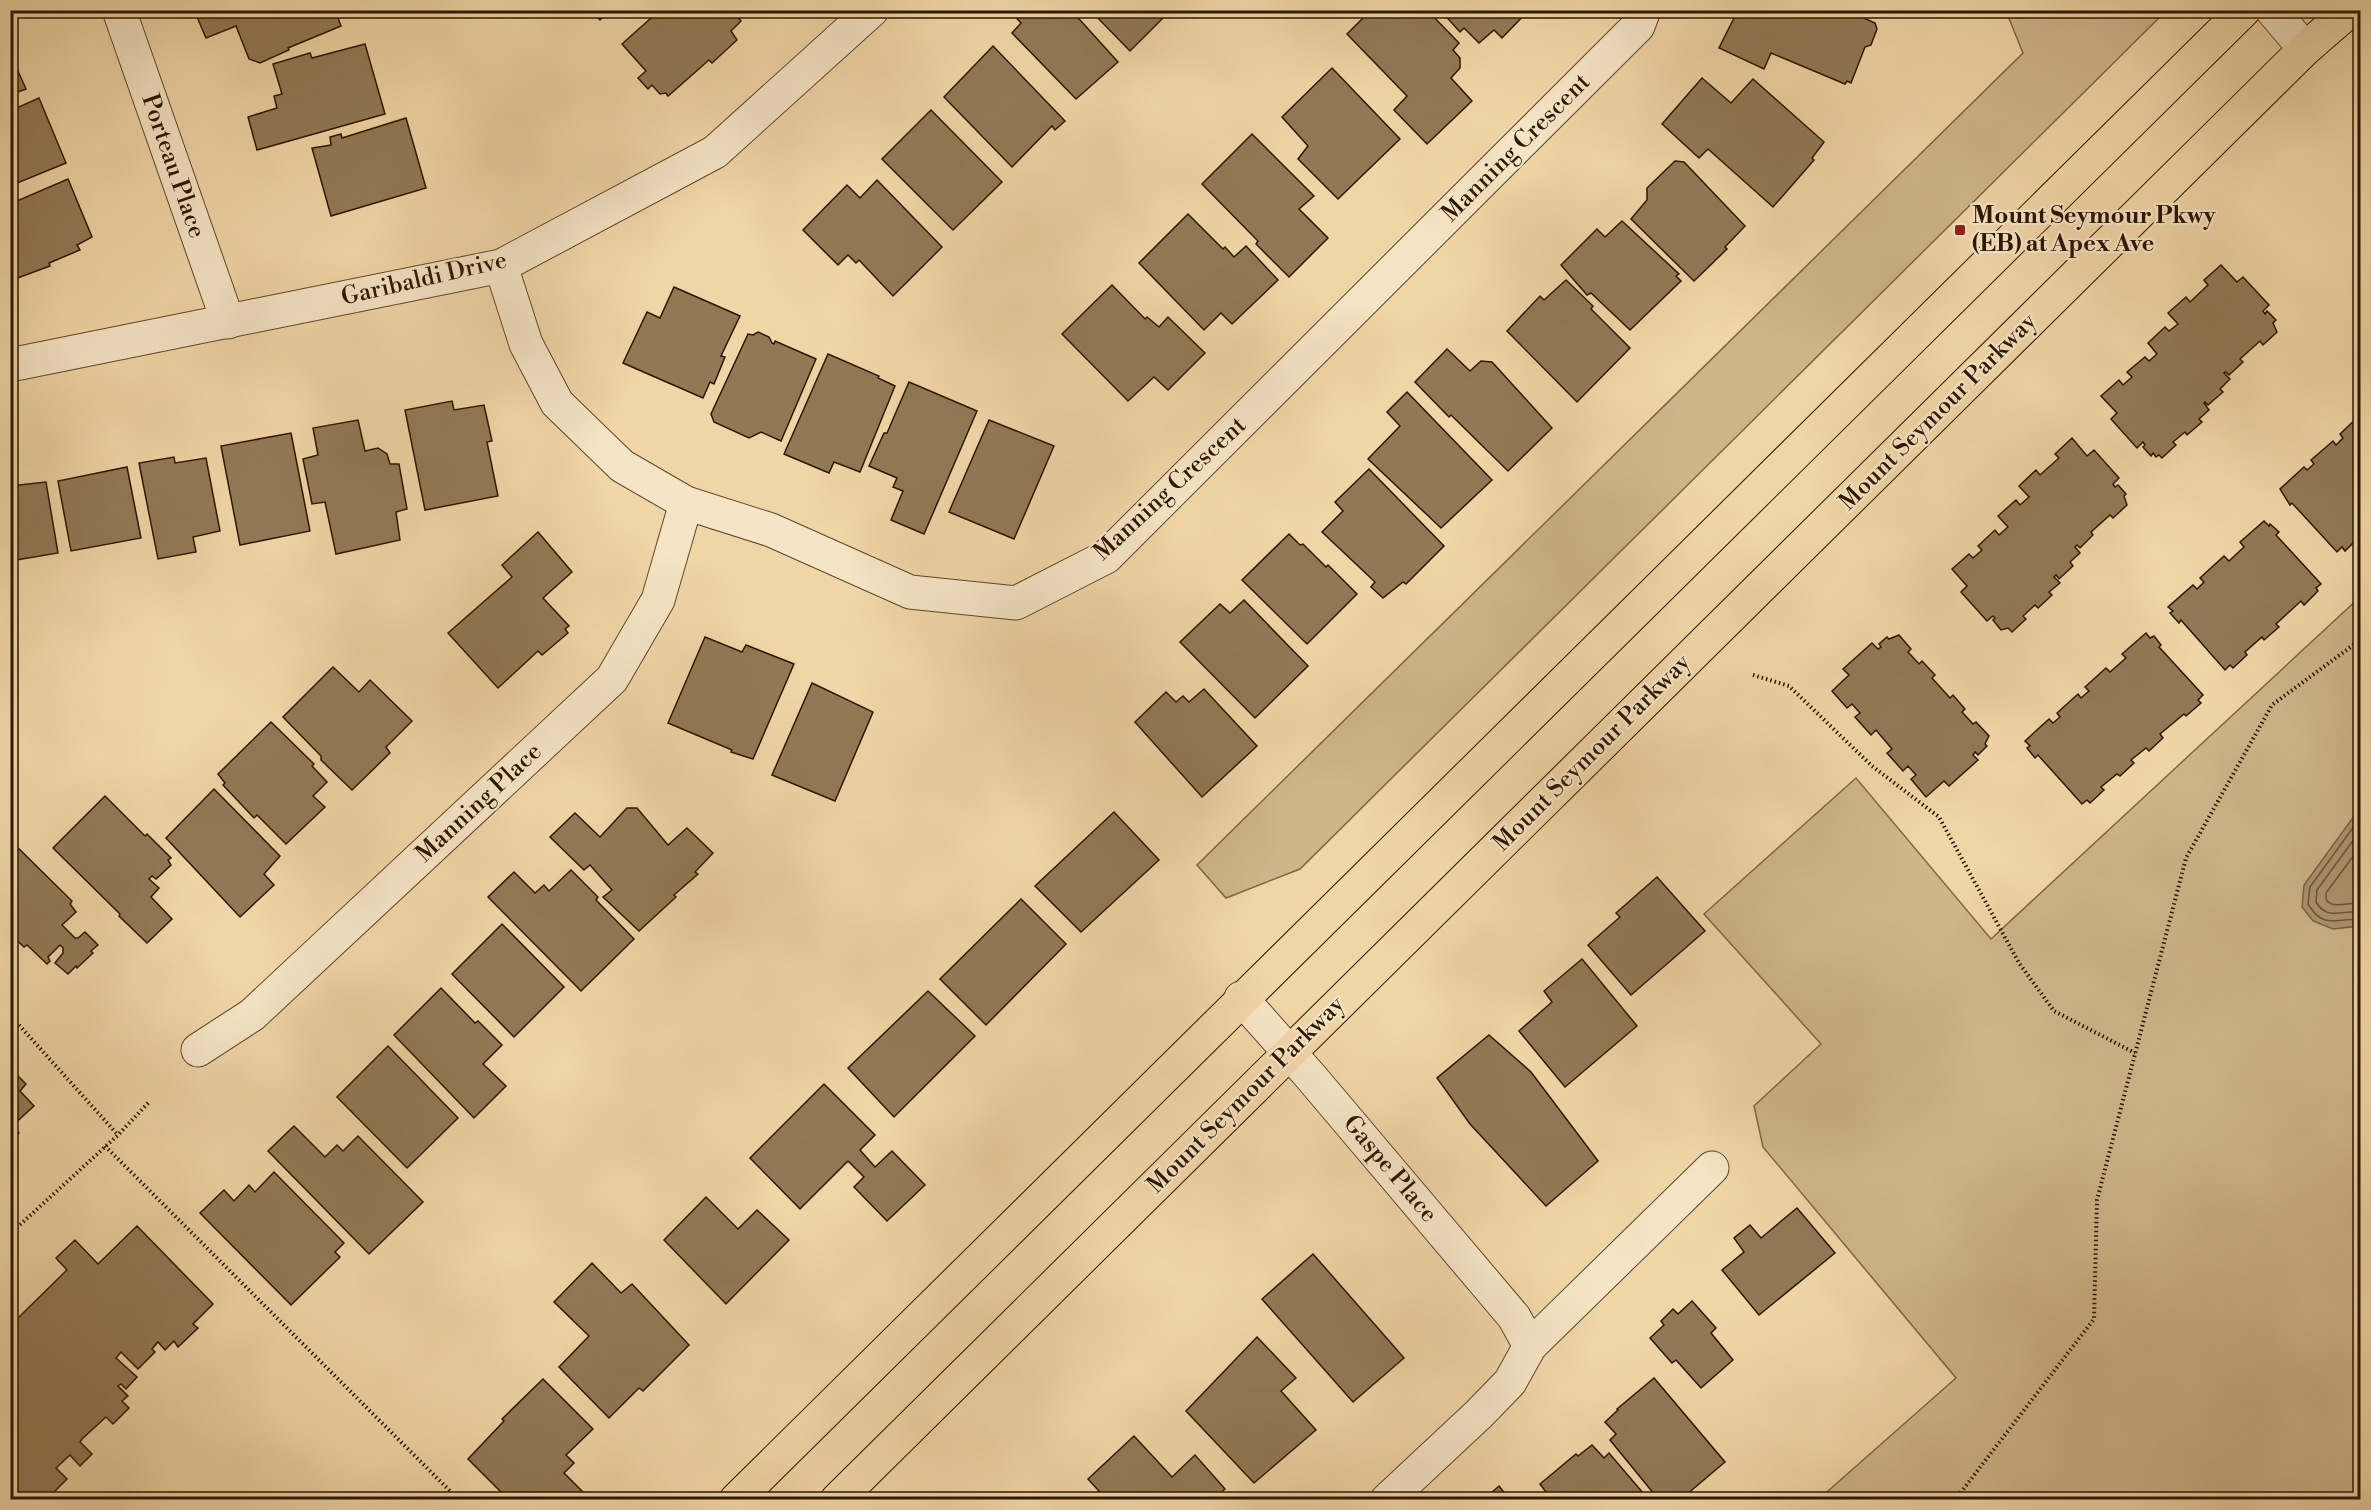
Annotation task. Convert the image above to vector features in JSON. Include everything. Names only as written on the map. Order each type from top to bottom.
[{"type":"main road","points":[[736,1500],[1241,998],[2244,10]]},
{"type":"main road","name":"Mount Seymour Parkway","points":[[837,1500],[2305,49],[2350,10]]},
{"type":"street","name":"Porteau Place","points":[[119,10],[228,322]]},
{"type":"street","name":"Garibaldi Drive","points":[[10,364],[501,266],[715,152],[872,10]]},
{"type":"street","name":"Manning Crescent","points":[[501,266],[526,344],[557,403],[622,466],[686,503],[771,530],[910,592],[1016,603],[1106,556],[1638,26],[1644,10]]},
{"type":"street","points":[[2272,10],[2305,49]]},
{"type":"street","name":"Manning Place","points":[[198,1050],[252,1015],[612,679],[658,600],[686,503]]},
{"type":"street","name":"Gaspe Place","points":[[1241,998],[1514,1317],[1530,1346]]},
{"type":"street","points":[[1386,1500],[1479,1414],[1510,1382],[1530,1346],[1712,1167]]},
{"type":"path","points":[[1955,1500],[2094,1319],[2097,1200],[2186,858],[2272,705],[2361,640]]},
{"type":"path","points":[[1753,675],[1789,686],[1872,766],[1939,817],[2019,963],[2054,1011],[2135,1053]]},
{"type":"path","points":[[10,1016],[118,1135]]},
{"type":"path","points":[[10,1234],[118,1135],[150,1101]]},
{"type":"path","points":[[105,1146],[459,1500]]},
{"type":"shaded area","points":[[2006,11],[2166,11],[1300,869],[1226,898],[1197,865],[2023,53]]},
{"type":"shaded area","points":[[2360,597],[2360,1499],[1819,1499],[1956,1378],[1763,1147],[1754,1106],[1821,1044],[1704,914],[1856,778],[1991,939]]},
{"type":"water","points":[[2360,808],[2360,926],[2333,929],[2313,921],[2302,907],[2304,885]]},
{"type":"building","points":[[194,10],[335,10],[341,26],[288,48],[289,50],[260,63],[249,59],[236,26],[206,38]]},
{"type":"building","points":[[591,10],[610,10],[600,20]]},
{"type":"building","points":[[660,10],[731,10],[741,21],[731,31],[737,40],[712,63],[709,60],[668,96],[666,93],[660,94],[652,85],[648,89],[638,78],[646,71],[622,44]]},
{"type":"building","points":[[1009,10],[1071,10],[1118,62],[1076,99],[1012,33],[1021,23]]},
{"type":"building","points":[[1090,10],[1171,10],[1130,51]]},
{"type":"building","points":[[1371,10],[1409,10],[1416,17],[1427,10],[1459,43],[1453,50],[1460,58],[1460,68],[1451,78],[1472,101],[1427,144],[1394,110],[1407,96],[1347,34]]},
{"type":"building","points":[[1440,10],[1529,10],[1502,38],[1494,30],[1479,43],[1464,28],[1460,32]]},
{"type":"building","points":[[1738,10],[1748,10],[1764,17],[1767,10],[1846,10],[1875,23],[1877,29],[1871,45],[1865,47],[1851,83],[1847,81],[1845,84],[1771,53],[1764,69],[1719,48]]},
{"type":"building","points":[[365,44],[385,114],[257,150],[248,117],[277,108],[274,96],[282,94],[273,64],[310,53],[312,58]]},
{"type":"building","points":[[993,46],[1065,121],[1055,130],[1052,126],[1012,167],[944,97]]},
{"type":"building","points":[[10,53],[26,89],[10,95]]},
{"type":"building","points":[[1332,68],[1400,139],[1338,199],[1298,159],[1308,146],[1282,117]]},
{"type":"building","points":[[1702,78],[1731,103],[1753,79],[1824,142],[1812,158],[1814,160],[1773,207],[1708,149],[1699,158],[1662,124]]},
{"type":"building","points":[[39,98],[66,163],[10,186],[10,111]]},
{"type":"building","points":[[931,110],[1002,182],[953,230],[882,159]]},
{"type":"building","points":[[406,118],[426,188],[331,216],[312,148],[331,145],[330,137],[341,134],[342,138]]},
{"type":"building","points":[[1252,134],[1314,196],[1299,209],[1328,238],[1289,277],[1256,244],[1258,241],[1202,184]]},
{"type":"building","points":[[1675,161],[1684,162],[1745,226],[1725,247],[1727,249],[1694,281],[1631,219],[1647,200],[1647,188]]},
{"type":"building","points":[[68,179],[92,237],[77,245],[80,250],[49,263],[50,266],[12,280],[10,276],[10,204]]},
{"type":"building","points":[[877,180],[942,247],[893,296],[859,260],[856,263],[848,255],[838,265],[803,230],[847,185],[860,198]]},
{"type":"building","points":[[1188,214],[1234,257],[1246,246],[1278,280],[1232,324],[1221,313],[1204,330],[1139,263]]},
{"type":"building","points":[[1622,221],[1679,274],[1676,276],[1681,281],[1630,330],[1591,293],[1587,295],[1561,265],[1597,229],[1605,237]]},
{"type":"building","points":[[2221,265],[2237,282],[2243,277],[2269,305],[2263,311],[2265,314],[2267,311],[2276,320],[2273,323],[2277,332],[2263,345],[2260,341],[2240,359],[2243,362],[2229,375],[2224,373],[2230,379],[2220,389],[2223,392],[2208,405],[2204,403],[2209,410],[2199,419],[2202,422],[2187,435],[2185,432],[2173,442],[2176,445],[2162,458],[2159,455],[2156,457],[2153,453],[2151,456],[2143,447],[2145,445],[2143,442],[2137,448],[2111,419],[2117,413],[2101,396],[2119,380],[2123,385],[2132,377],[2127,372],[2145,357],[2149,361],[2157,354],[2148,343],[2165,327],[2169,331],[2178,324],[2168,313],[2186,297],[2190,302],[2208,285],[2204,280]]},
{"type":"building","points":[[1566,280],[1593,306],[1591,309],[1630,348],[1577,402],[1507,331],[1540,296],[1544,300]]},
{"type":"building","points":[[1112,285],[1145,319],[1147,317],[1159,327],[1168,317],[1205,353],[1168,390],[1154,377],[1128,401],[1062,334]]},
{"type":"building","points":[[674,287],[740,316],[721,356],[725,357],[714,384],[710,382],[703,398],[623,363],[647,312],[660,318]]},
{"type":"building","points":[[758,332],[769,337],[774,344],[775,341],[816,359],[781,441],[761,432],[749,438],[714,422],[711,414],[748,334],[753,335]]},
{"type":"building","points":[[1447,349],[1470,371],[1481,361],[1492,362],[1552,428],[1508,471],[1415,382]]},
{"type":"building","points":[[828,354],[879,376],[878,378],[895,386],[860,472],[834,462],[829,473],[784,454]]},
{"type":"building","points":[[909,382],[977,411],[924,534],[891,520],[903,491],[893,487],[897,478],[869,466],[884,433],[887,433]]},
{"type":"building","points":[[1407,392],[1492,480],[1441,528],[1368,459],[1400,426],[1387,412]]},
{"type":"building","points":[[452,401],[454,410],[484,405],[492,441],[487,442],[498,496],[425,510],[405,410]]},
{"type":"building","points":[[2360,415],[2360,530],[2356,534],[2359,537],[2345,551],[2342,547],[2337,552],[2292,503],[2290,505],[2280,489],[2304,467],[2307,470],[2314,464],[2311,460],[2333,441],[2336,445],[2343,438],[2340,434]]},
{"type":"building","points":[[358,420],[365,451],[378,448],[387,454],[390,464],[399,464],[407,509],[396,512],[400,540],[336,554],[325,502],[312,504],[303,459],[318,455],[313,428]]},
{"type":"building","points":[[989,420],[1054,446],[1014,539],[949,512]]},
{"type":"building","points":[[291,433],[310,531],[240,545],[221,446]]},
{"type":"building","points":[[2072,438],[2087,456],[2094,450],[2119,478],[2113,484],[2115,487],[2118,485],[2126,494],[2124,496],[2127,505],[2113,518],[2110,515],[2091,532],[2093,535],[2080,548],[2077,545],[2075,547],[2080,553],[2070,562],[2073,566],[2059,579],[2056,575],[2054,577],[2060,583],[2049,592],[2052,595],[2038,608],[2035,605],[2023,616],[2026,619],[2012,632],[2008,628],[2001,630],[1993,620],[1995,618],[1993,616],[1987,621],[1961,592],[1967,586],[1952,569],[1969,554],[1973,558],[1982,550],[1978,546],[1995,530],[1999,535],[2008,527],[1998,516],[2016,500],[2020,505],[2029,497],[2019,486],[2036,470],[2040,475],[2059,458],[2055,454]]},
{"type":"building","points":[[174,457],[175,463],[206,458],[220,531],[193,537],[196,552],[158,559],[139,463]]},
{"type":"building","points":[[127,467],[141,538],[71,551],[58,481]]},
{"type":"building","points":[[1369,469],[1444,546],[1406,584],[1403,582],[1383,598],[1371,587],[1375,582],[1322,532],[1343,511],[1335,502]]},
{"type":"building","points":[[46,482],[58,553],[10,561],[10,486]]},
{"type":"building","points":[[2264,521],[2279,532],[2276,535],[2321,584],[2316,588],[2318,591],[2304,605],[2301,601],[2276,624],[2279,627],[2264,640],[2262,637],[2245,652],[2247,655],[2233,668],[2230,665],[2225,670],[2181,620],[2179,623],[2170,613],[2173,611],[2168,607],[2193,585],[2197,589],[2204,582],[2200,578],[2224,556],[2229,561],[2244,547],[2240,542]]},
{"type":"building","points":[[538,532],[572,572],[543,598],[569,626],[565,629],[568,633],[542,655],[538,651],[498,688],[448,633],[512,577],[502,565]]},
{"type":"building","points":[[1289,534],[1300,545],[1303,544],[1326,567],[1328,565],[1357,594],[1307,644],[1242,580]]},
{"type":"building","points":[[1244,600],[1308,666],[1255,718],[1180,642],[1220,604],[1230,613]]},
{"type":"building","points":[[2146,633],[2150,638],[2154,636],[2161,645],[2159,647],[2203,695],[2198,700],[2201,703],[2160,734],[2163,738],[2149,751],[2146,748],[2131,760],[2134,763],[2120,776],[2117,774],[2101,787],[2104,790],[2090,803],[2087,800],[2082,804],[2038,755],[2035,758],[2027,748],[2030,746],[2025,741],[2049,719],[2053,723],[2060,717],[2057,713],[2078,694],[2081,698],[2089,691],[2085,687],[2106,668],[2110,672],[2126,658],[2122,654]]},
{"type":"building","points":[[1899,635],[1911,649],[1908,652],[1919,664],[1922,661],[1935,675],[1932,678],[1950,698],[1953,695],[1965,709],[1962,712],[1973,724],[1976,722],[1989,736],[1985,744],[1987,746],[1978,755],[1975,752],[1973,755],[1978,760],[1949,786],[1944,781],[1926,797],[1911,779],[1916,775],[1908,766],[1903,771],[1887,753],[1892,749],[1876,730],[1871,735],[1855,717],[1860,713],[1852,704],[1847,708],[1832,691],[1849,675],[1843,669],[1872,643],[1878,649],[1881,647],[1879,644],[1887,637],[1889,639]]},
{"type":"building","points":[[705,637],[742,652],[746,645],[794,664],[753,759],[731,752],[732,750],[668,723]]},
{"type":"building","points":[[333,667],[359,692],[370,680],[412,721],[386,747],[390,753],[352,790],[321,760],[321,756],[283,717]]},
{"type":"building","points":[[812,683],[873,712],[835,801],[772,775]]},
{"type":"building","points":[[1204,689],[1257,746],[1202,797],[1135,722],[1166,692],[1176,702],[1183,696],[1189,702]]},
{"type":"building","points":[[271,722],[314,764],[312,766],[327,782],[313,796],[325,807],[286,844],[257,815],[254,818],[223,785],[225,783],[218,774]]},
{"type":"building","points":[[214,789],[280,856],[264,874],[274,885],[240,917],[166,838]]},
{"type":"building","points":[[105,796],[171,858],[168,860],[171,865],[156,879],[152,876],[149,879],[159,888],[151,897],[172,919],[147,943],[53,848]]},
{"type":"building","points":[[627,808],[637,808],[668,845],[687,828],[713,853],[695,872],[698,874],[639,931],[603,897],[612,890],[590,865],[584,870],[550,837],[575,813],[600,837]]},
{"type":"building","points":[[1114,812],[1159,860],[1081,932],[1035,886]]},
{"type":"building","points":[[10,840],[72,901],[70,904],[76,912],[62,925],[75,938],[85,932],[98,945],[91,951],[93,953],[68,974],[55,963],[63,953],[60,945],[48,957],[50,961],[47,964],[27,945],[24,947],[10,934]]},
{"type":"building","points":[[571,870],[634,939],[581,991],[488,897],[514,872],[535,893],[544,885],[549,891]]},
{"type":"building","points":[[1657,877],[1705,931],[1631,995],[1588,945],[1620,917],[1616,913]]},
{"type":"building","points":[[1021,899],[1066,944],[986,1025],[940,979]]},
{"type":"building","points":[[502,924],[564,987],[514,1037],[452,974]]},
{"type":"building","points":[[1582,959],[1637,1026],[1565,1087],[1519,1031],[1552,1002],[1544,991]]},
{"type":"building","points":[[441,988],[475,1023],[478,1021],[502,1045],[483,1064],[506,1086],[474,1118],[394,1035]]},
{"type":"building","points":[[928,991],[975,1036],[894,1117],[848,1068]]},
{"type":"building","points":[[1489,1035],[1531,1072],[1598,1161],[1546,1206],[1470,1124],[1437,1078]]},
{"type":"building","points":[[388,1046],[458,1118],[407,1168],[337,1097]]},
{"type":"building","points":[[10,1068],[26,1084],[20,1091],[34,1106],[12,1126],[19,1133],[10,1141]]},
{"type":"building","points":[[824,1084],[875,1135],[860,1150],[875,1167],[892,1151],[925,1185],[887,1221],[854,1187],[864,1177],[848,1161],[800,1209],[750,1158]]},
{"type":"building","points":[[294,1126],[325,1157],[337,1145],[343,1151],[358,1136],[423,1202],[369,1254],[268,1151]]},
{"type":"building","points":[[274,1172],[344,1243],[335,1252],[340,1257],[291,1305],[200,1213],[224,1190],[234,1201],[249,1185],[255,1192]]},
{"type":"building","points":[[706,1197],[738,1229],[757,1210],[789,1240],[726,1304],[664,1240]]},
{"type":"building","points":[[1797,1208],[1835,1253],[1759,1315],[1722,1270],[1744,1252],[1734,1238],[1750,1225],[1761,1238]]},
{"type":"building","points":[[137,1226],[213,1304],[193,1324],[198,1328],[178,1347],[174,1341],[165,1350],[158,1342],[152,1349],[155,1352],[138,1369],[121,1352],[116,1358],[137,1377],[126,1389],[121,1384],[118,1386],[128,1396],[122,1401],[129,1408],[113,1424],[106,1417],[82,1439],[80,1442],[92,1454],[80,1466],[70,1455],[56,1468],[67,1479],[46,1500],[10,1500],[10,1313],[16,1320],[67,1270],[56,1258],[75,1240],[98,1264]]},
{"type":"building","points":[[1313,1254],[1404,1358],[1353,1402],[1262,1299]]},
{"type":"building","points":[[592,1263],[621,1293],[632,1284],[689,1345],[643,1391],[639,1388],[609,1418],[559,1367],[589,1336],[554,1302]]},
{"type":"building","points":[[1692,1301],[1716,1328],[1711,1333],[1733,1360],[1701,1388],[1676,1360],[1672,1363],[1650,1338],[1664,1325],[1661,1321],[1673,1309],[1678,1314]]},
{"type":"building","points":[[1257,1337],[1296,1378],[1281,1391],[1316,1430],[1254,1483],[1186,1411]]},
{"type":"building","points":[[1654,1378],[1725,1462],[1680,1500],[1659,1500],[1610,1440],[1616,1434],[1605,1422]]},
{"type":"building","points":[[543,1379],[593,1429],[566,1455],[574,1463],[564,1473],[585,1494],[579,1500],[509,1500],[468,1459],[504,1421],[502,1419]]},
{"type":"building","points":[[1134,1436],[1172,1477],[1195,1455],[1225,1489],[1213,1500],[1101,1500],[1096,1494],[1099,1491],[1088,1479]]},
{"type":"building","points":[[1592,1445],[1604,1458],[1609,1453],[1649,1500],[1552,1500],[1540,1484],[1576,1454],[1578,1456]]},
{"type":"building","points":[[1499,1486],[1510,1500],[1483,1500]]},
{"type":"place","name":"Mount Seymour Pkwy (EB) at Apex Ave","points":[[1960,230]]}]
